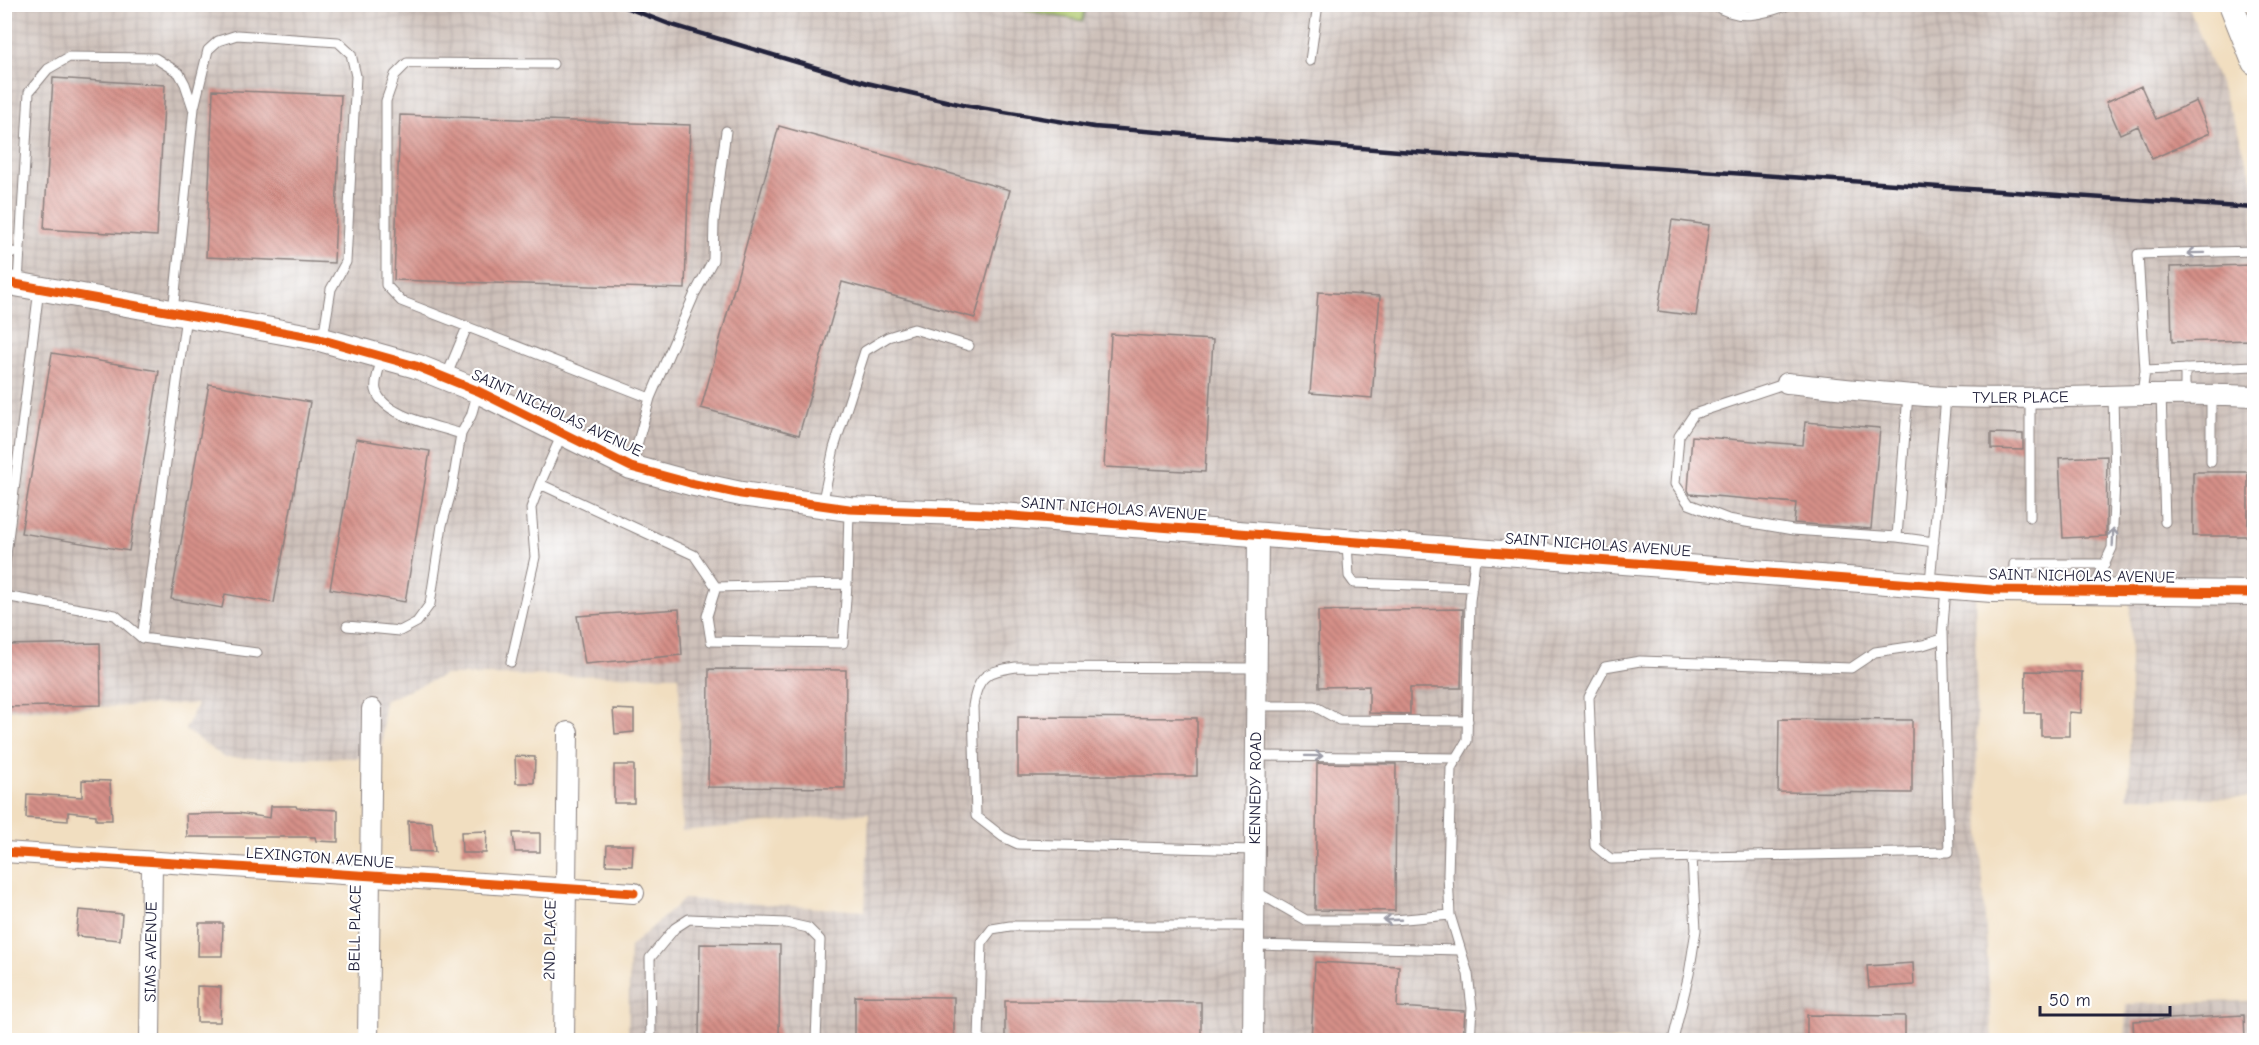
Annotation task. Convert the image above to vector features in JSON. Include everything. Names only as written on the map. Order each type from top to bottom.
[{"type":"street","points":[[2231,4],[2253,56]]},
{"type":"street","name":"SAINT NICHOLAS AVENUE","points":[[21,286],[323,340],[382,357],[478,391],[631,467],[741,494],[849,508],[987,514],[1938,586],[2013,590],[2254,593]]},
{"type":"street","name":"TYLER PLACE","points":[[1787,383],[1946,397],[2030,398],[2185,393],[2254,396]]},
{"type":"street","name":"KENNEDY ROAD","points":[[1253,1041],[1258,535]]},
{"type":"street","name":"BELL PLACE","points":[[368,1041],[372,709]]},
{"type":"street","name":"2ND PLACE","points":[[564,1041],[568,732]]},
{"type":"street","name":"LEXINGTON AVENUE","points":[[4,852],[634,893]]},
{"type":"street","name":"SIMS AVENUE","points":[[150,1041],[152,862]]},
{"type":"lane","points":[[1311,61],[1318,4]]},
{"type":"lane","points":[[1713,4],[1726,14],[1762,15],[1791,4]]},
{"type":"lane","points":[[142,638],[179,315],[194,108],[208,50],[218,41],[237,36],[338,42],[351,54],[356,76],[346,262],[331,289],[323,340]]},
{"type":"lane","points":[[4,571],[21,286],[20,253],[29,92],[48,69],[69,57],[154,57],[178,73],[194,108]]},
{"type":"lane","points":[[553,64],[406,63],[395,75],[386,101],[387,285],[401,302],[650,398]]},
{"type":"lane","points":[[631,467],[650,398],[695,293],[713,260],[714,222],[726,131]]},
{"type":"lane","points":[[2165,522],[2152,394],[2145,371],[2138,254],[2254,250]]},
{"type":"lane","points":[[4,251],[20,253]]},
{"type":"lane","points":[[446,378],[467,327]]},
{"type":"lane","points":[[822,505],[834,448],[865,351],[888,337],[914,329],[969,346]]},
{"type":"lane","points":[[382,357],[376,388],[382,404],[393,411],[460,434]]},
{"type":"lane","points":[[2145,371],[2254,366]]},
{"type":"lane","points":[[2185,369],[2185,393]]},
{"type":"lane","points":[[1787,383],[1694,414],[1680,436],[1675,484],[1689,504],[1728,519],[1793,530],[1897,537],[1934,542]]},
{"type":"lane","points":[[347,626],[400,631],[417,622],[430,604],[442,525],[452,489],[460,434],[471,416],[478,391]]},
{"type":"lane","points":[[1897,537],[1908,394]]},
{"type":"lane","points":[[2211,394],[2211,462]]},
{"type":"lane","points":[[2092,591],[2112,548],[2115,479],[2113,396]]},
{"type":"lane","points":[[1943,632],[1942,639],[1923,645],[1875,652],[1851,668],[1640,661],[1605,667],[1589,697],[1595,846],[1611,859],[1949,852],[1943,632],[1934,542],[1946,397]]},
{"type":"lane","points":[[2030,398],[2030,517]]},
{"type":"lane","points":[[511,662],[534,557],[531,508],[562,434]]},
{"type":"lane","points":[[540,484],[694,555],[716,586]]},
{"type":"lane","points":[[716,586],[707,616],[711,641],[843,643],[849,508]]},
{"type":"lane","points":[[1347,541],[1349,576],[1354,583],[1472,587]]},
{"type":"lane","points":[[1470,1041],[1472,1008],[1468,974],[1450,915],[1451,768],[1467,741],[1472,587],[1476,551]]},
{"type":"lane","points":[[2013,590],[2014,564],[2104,564]]},
{"type":"lane","points":[[716,586],[847,584]]},
{"type":"lane","points":[[4,596],[115,615],[142,638],[256,653]]},
{"type":"lane","points":[[1255,850],[1018,844],[1003,837],[976,816],[973,706],[976,688],[984,676],[991,672],[1016,667],[1257,668]]},
{"type":"lane","points":[[1257,706],[1314,706],[1340,720],[1468,721]]},
{"type":"lane","points":[[1256,756],[1458,758]]},
{"type":"lane","points":[[1673,1041],[1689,974],[1696,930],[1692,857]]},
{"type":"lane","points":[[1255,891],[1306,920],[1394,920],[1450,915]]},
{"type":"lane","points":[[651,1041],[651,954],[675,928],[688,919],[699,919],[786,923],[808,928],[820,940],[816,1041]]},
{"type":"lane","points":[[979,1041],[982,942],[992,929],[1010,926],[1254,935],[1461,950]]},
{"type":"shaded area","points":[[4,5],[2188,5],[2237,129],[2254,184],[2254,798],[2127,797],[2130,773],[2130,592],[1975,592],[1978,796],[1992,1040],[628,1040],[630,947],[684,899],[865,911],[869,813],[682,831],[679,676],[445,675],[384,701],[382,758],[225,758],[185,730],[197,704],[5,710]]},
{"type":"shaded area","points":[[2251,1001],[2254,1040],[2125,1040],[2126,1004]]},
{"type":"green space","points":[[1086,4],[1083,21],[995,5]]},
{"type":"building","points":[[53,78],[165,85],[157,236],[44,229]]},
{"type":"building","points":[[2141,86],[2156,119],[2196,101],[2210,133],[2152,159],[2138,126],[2120,134],[2106,102]]},
{"type":"building","points":[[213,90],[341,95],[334,263],[206,257]]},
{"type":"building","points":[[400,115],[690,125],[685,289],[394,280]]},
{"type":"building","points":[[779,126],[1010,190],[975,318],[842,282],[799,435],[701,408]]},
{"type":"building","points":[[1672,220],[1709,225],[1696,316],[1658,311]]},
{"type":"building","points":[[2253,265],[2254,340],[2172,342],[2170,267]]},
{"type":"building","points":[[1318,292],[1380,296],[1372,398],[1310,393]]},
{"type":"building","points":[[1111,334],[1213,340],[1205,472],[1104,467]]},
{"type":"building","points":[[52,353],[159,371],[129,551],[21,533]]},
{"type":"building","points":[[209,384],[310,402],[274,603],[225,594],[222,608],[171,599]]},
{"type":"building","points":[[1805,422],[1880,428],[1871,529],[1794,523],[1796,503],[1690,494],[1688,490],[1692,436],[1803,445]]},
{"type":"building","points":[[1991,433],[2023,434],[2023,450],[1991,449]]},
{"type":"building","points":[[356,439],[430,451],[405,602],[330,589]]},
{"type":"building","points":[[2107,456],[2106,536],[2063,538],[2059,458]]},
{"type":"building","points":[[2193,472],[2248,472],[2248,536],[2193,536]]},
{"type":"building","points":[[679,609],[682,655],[585,664],[577,616]]},
{"type":"building","points":[[1463,609],[1461,688],[1410,688],[1410,714],[1369,713],[1369,686],[1319,687],[1318,611]]},
{"type":"building","points":[[100,643],[101,705],[4,707],[4,645]]},
{"type":"building","points":[[709,669],[846,670],[845,788],[708,787]]},
{"type":"building","points":[[2026,671],[2082,672],[2081,713],[2069,712],[2069,736],[2041,736],[2041,713],[2025,713]]},
{"type":"building","points":[[613,709],[634,710],[634,732],[615,734]]},
{"type":"building","points":[[1018,717],[1197,718],[1197,776],[1018,776]]},
{"type":"building","points":[[1779,719],[1912,720],[1912,793],[1778,792]]},
{"type":"building","points":[[515,756],[535,757],[534,783],[516,783]]},
{"type":"building","points":[[1317,763],[1396,764],[1395,911],[1315,910]]},
{"type":"building","points":[[614,765],[634,765],[634,803],[614,803]]},
{"type":"building","points":[[82,780],[110,781],[112,820],[96,820],[96,815],[68,812],[68,821],[26,818],[27,794],[82,797]]},
{"type":"building","points":[[271,806],[338,810],[338,842],[316,841],[315,837],[187,837],[186,814],[238,813],[270,818]]},
{"type":"building","points":[[408,821],[432,822],[435,852],[409,851]]},
{"type":"building","points":[[487,831],[486,853],[462,853],[461,832]]},
{"type":"building","points":[[513,833],[540,833],[540,852],[515,852]]},
{"type":"building","points":[[607,845],[633,845],[632,866],[606,865]]},
{"type":"building","points":[[79,910],[122,914],[120,940],[76,936]]},
{"type":"building","points":[[199,923],[223,923],[222,956],[198,956]]},
{"type":"building","points":[[700,944],[780,945],[779,1041],[699,1041]]},
{"type":"building","points":[[1315,962],[1399,966],[1397,1007],[1465,1011],[1463,1041],[1311,1041]]},
{"type":"building","points":[[1913,963],[1914,985],[1869,988],[1867,966]]},
{"type":"building","points":[[197,986],[221,987],[220,1022],[197,1022]]},
{"type":"building","points":[[855,996],[954,997],[954,1041],[855,1041]]},
{"type":"building","points":[[1005,1001],[1201,1002],[1201,1041],[1005,1041]]},
{"type":"building","points":[[1807,1015],[1905,1016],[1905,1041],[1807,1041]]},
{"type":"building","points":[[2244,1015],[2245,1041],[2134,1041],[2133,1021]]},
{"type":"railway","points":[[617,4],[669,24],[867,83],[963,105],[1094,127],[1399,151],[2254,208]]},
{"type":"cycle path","points":[[4,282],[316,338],[416,366],[478,391],[631,467],[741,494],[849,509],[987,514],[1992,590],[2254,593]]},
{"type":"cycle path","points":[[4,852],[634,893]]}]
